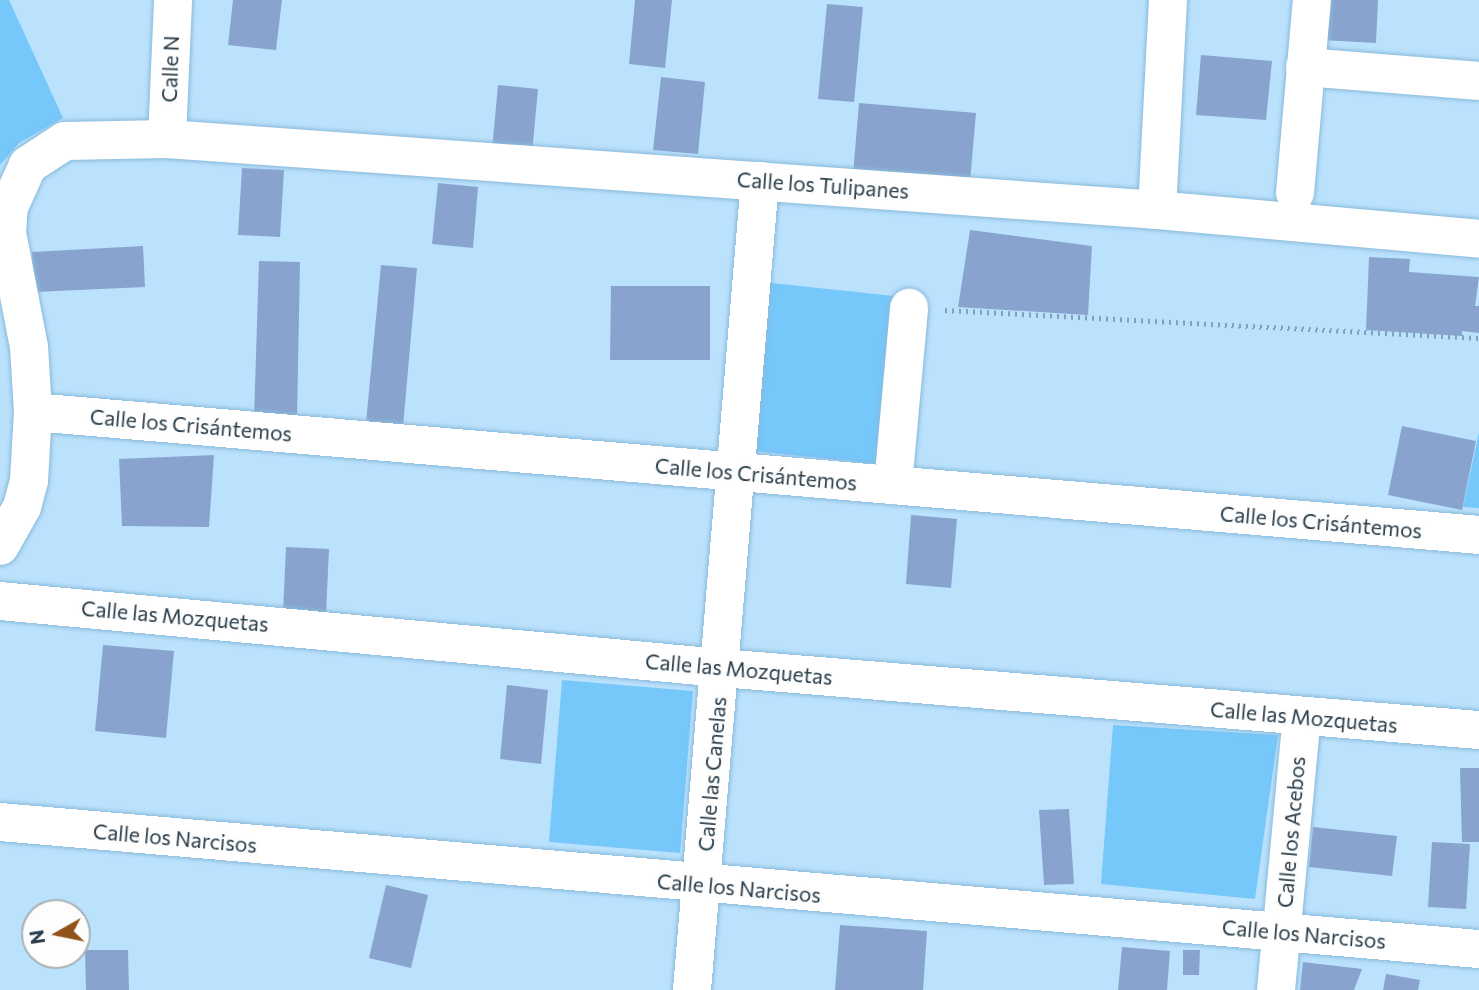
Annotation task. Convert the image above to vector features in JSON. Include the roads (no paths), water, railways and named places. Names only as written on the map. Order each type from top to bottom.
[{"type":"street","name":"Calle N","points":[[167,139],[173,0]]},
{"type":"street","points":[[1157,210],[1168,0]]},
{"type":"street","points":[[1295,193],[1312,0]]},
{"type":"street","points":[[1305,67],[1479,81]]},
{"type":"street","name":"Calle los Tulipanes","points":[[167,139],[1157,210],[1479,239]]},
{"type":"street","points":[[0,546],[22,507],[29,481],[33,412],[29,347],[6,233],[17,184],[28,165],[65,141],[167,139]]},
{"type":"street","name":"Calle las Canelas","points":[[692,990],[703,885],[760,181]]},
{"type":"street","points":[[894,485],[909,308]]},
{"type":"street","name":"Calle los Crisántemos","points":[[33,412],[1479,535]]},
{"type":"street","name":"Calle las Mozquetas","points":[[0,601],[721,668],[1479,730]]},
{"type":"street","name":"Calle los Acebos","points":[[1276,990],[1301,717]]},
{"type":"street","name":"Calle los Narcisos","points":[[0,822],[703,885],[1479,949]]}]
